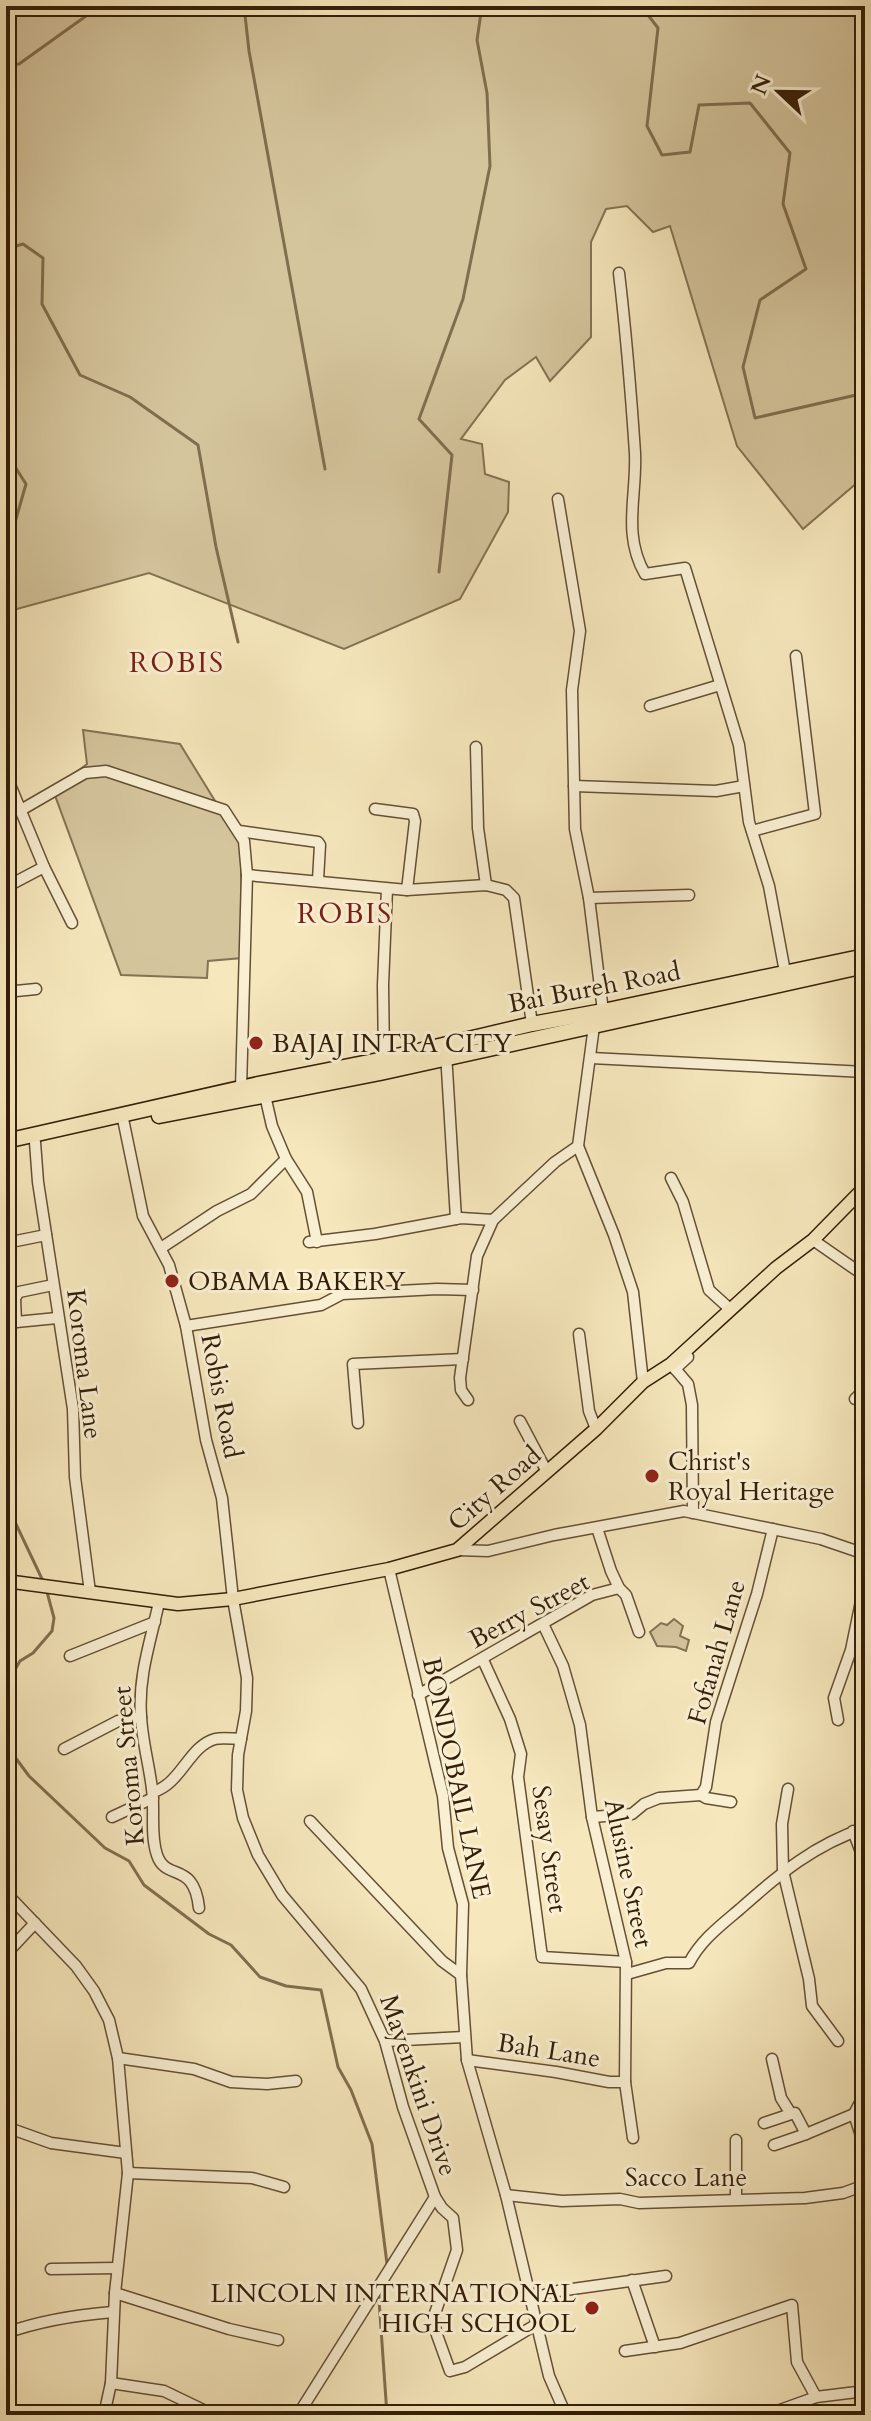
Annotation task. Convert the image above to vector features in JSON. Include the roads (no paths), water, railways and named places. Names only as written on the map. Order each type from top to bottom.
[{"type":"highway","name":"Bai Bureh Road","points":[[6,1141],[123,1119],[384,1059],[446,1051],[532,1024],[865,956]]},
{"type":"highway","name":"Bai Bureh Road","points":[[6,1148],[241,1088],[263,1088],[446,1051],[594,1026],[865,966]]},
{"type":"main road","name":"City Road","points":[[6,1581],[178,1604],[233,1599],[389,1569],[457,1550],[596,1429],[643,1382],[673,1366],[776,1268],[813,1240],[865,1187]]},
{"type":"street","points":[[619,273],[635,457],[630,517],[638,561],[645,574],[685,568],[739,745],[752,831],[769,886],[785,972]]},
{"type":"street","points":[[558,499],[580,631],[572,690],[575,829],[589,898],[603,1011]]},
{"type":"street","points":[[752,831],[815,814],[796,656]]},
{"type":"street","points":[[650,706],[720,685]]},
{"type":"street","points":[[476,747],[478,828],[486,885]]},
{"type":"street","points":[[21,810],[85,773],[106,771],[224,810],[244,841],[247,875],[241,1088]]},
{"type":"street","points":[[6,775],[44,867],[72,923]]},
{"type":"street","points":[[574,786],[716,791],[744,786]]},
{"type":"street","points":[[375,809],[413,814],[415,821],[407,890]]},
{"type":"street","points":[[239,831],[318,842],[318,880]]},
{"type":"street","points":[[6,887],[44,867]]},
{"type":"street","points":[[247,875],[387,889],[486,885],[506,890],[514,898],[532,1024]]},
{"type":"street","points":[[384,1059],[387,889]]},
{"type":"street","points":[[589,898],[689,895]]},
{"type":"street","points":[[6,992],[36,989]]},
{"type":"street","points":[[594,1026],[578,1146],[633,1292],[643,1382]]},
{"type":"street","points":[[446,1051],[456,1219]]},
{"type":"street","points":[[591,1058],[865,1072]]},
{"type":"street","points":[[263,1088],[272,1126],[286,1159],[307,1192],[313,1242],[456,1219],[493,1220]]},
{"type":"street","name":"Robis Road","points":[[123,1119],[143,1216],[169,1265],[186,1326],[206,1440],[222,1498],[233,1599]]},
{"type":"street","name":"Koroma Lane","points":[[35,1142],[57,1318],[73,1409],[75,1477],[90,1592]]},
{"type":"street","points":[[468,1400],[461,1390],[477,1256],[493,1220],[555,1162],[578,1146]]},
{"type":"street","points":[[161,1248],[175,1236],[251,1194],[286,1159]]},
{"type":"street","points":[[671,1178],[683,1202],[709,1290],[731,1310]]},
{"type":"street","points":[[6,1243],[46,1235]]},
{"type":"street","points":[[813,1240],[865,1276]]},
{"type":"street","points":[[53,1285],[19,1292],[11,1322],[57,1318]]},
{"type":"street","points":[[186,1326],[308,1307],[333,1301],[342,1294],[473,1290]]},
{"type":"street","points":[[579,1334],[589,1411],[596,1429]]},
{"type":"street","points":[[688,1357],[673,1366],[688,1384],[692,1405],[693,1513]]},
{"type":"street","points":[[358,1423],[353,1364],[463,1359]]},
{"type":"street","points":[[855,1399],[865,1389]]},
{"type":"street","points":[[520,1421],[547,1472]]},
{"type":"street","points":[[457,1550],[488,1551],[684,1511],[821,1539],[865,1554]]},
{"type":"street","points":[[597,1528],[639,1632]]},
{"type":"street","name":"Fofanah Lane","points":[[704,1791],[716,1722],[757,1594],[773,1529]]},
{"type":"street","name":"BONDOBAIL LANE","points":[[389,1569],[443,1796],[448,1848],[463,1904],[461,1975],[467,2060],[506,2195],[549,2376],[566,2415]]},
{"type":"street","points":[[838,1720],[834,1698],[851,1650],[865,1582]]},
{"type":"street","name":"Berry Street","points":[[418,1695],[592,1595],[619,1588]]},
{"type":"street","name":"Mayenkini Drive","points":[[233,1599],[247,1678],[237,1790],[243,1818],[258,1855],[282,1895],[361,1989],[385,2041],[403,2107],[435,2197],[453,2218],[457,2250],[433,2319],[450,2371],[465,2367],[537,2324]]},
{"type":"street","name":"Koroma Street","points":[[159,1602],[144,1662],[141,1717],[153,1795],[156,1851],[164,1866],[191,1879],[199,1908]]},
{"type":"street","points":[[70,1656],[155,1622]]},
{"type":"street","name":"Alusine Street","points":[[543,1624],[563,1666],[580,1725],[592,1817],[626,1968],[625,2082],[633,2138]]},
{"type":"street","name":"Sesay Street","points":[[483,1660],[510,1719],[521,1754],[518,1777],[542,1957],[626,1968]]},
{"type":"street","points":[[64,1749],[118,1721],[141,1717]]},
{"type":"street","points":[[112,1817],[165,1789],[204,1744],[217,1738],[241,1739]]},
{"type":"street","points":[[788,1789],[782,1824],[783,1871],[809,1979],[812,2006],[838,2041]]},
{"type":"street","points":[[592,1817],[632,1814],[644,1804],[659,1798],[704,1791],[706,1798],[731,1802]]},
{"type":"street","points":[[310,1821],[442,1961],[461,1975]]},
{"type":"street","points":[[626,1968],[689,1963],[699,1945],[783,1871],[816,1848],[865,1828]]},
{"type":"street","points":[[853,1831],[865,1863]]},
{"type":"street","points":[[6,1893],[76,1966],[94,1991],[109,2020],[118,2058],[128,2173],[113,2312],[111,2383],[104,2415]]},
{"type":"street","points":[[6,1954],[35,1923]]},
{"type":"street","points":[[385,2041],[464,2037]]},
{"type":"street","points":[[118,2058],[194,2069],[231,2082],[267,2084],[296,2081]]},
{"type":"street","points":[[772,2059],[781,2098],[791,2114]]},
{"type":"street","name":"Bah Lane","points":[[467,2060],[625,2082]]},
{"type":"street","points":[[774,2145],[854,2114],[865,2093]]},
{"type":"street","points":[[764,2123],[795,2113],[806,2134]]},
{"type":"street","points":[[854,2114],[865,2148]]},
{"type":"street","points":[[6,2127],[51,2143],[126,2153]]},
{"type":"street","points":[[736,2140],[736,2198]]},
{"type":"street","points":[[128,2173],[252,2178],[284,2187]]},
{"type":"street","name":"Sacco Lane","points":[[506,2195],[562,2201],[620,2199],[639,2203],[805,2198],[843,2193],[865,2185]]},
{"type":"street","points":[[301,2410],[435,2197]]},
{"type":"street","points":[[51,2269],[117,2268]]},
{"type":"street","points":[[531,2299],[558,2291],[666,2276]]},
{"type":"street","points":[[632,2280],[655,2347]]},
{"type":"street","points":[[115,2293],[229,2329],[278,2340]]},
{"type":"street","points":[[625,2351],[680,2343],[790,2300],[797,2362],[816,2397]]},
{"type":"street","points":[[6,2333],[71,2315],[113,2312]]},
{"type":"street","points":[[111,2383],[164,2391],[214,2415]]},
{"type":"street","points":[[766,2415],[816,2397],[865,2391]]},
{"type":"waterway","points":[[6,65],[19,64],[100,6]]},
{"type":"waterway","points":[[244,6],[249,51],[325,469]]},
{"type":"waterway","points":[[439,572],[452,455],[419,419],[463,299],[490,166],[487,93],[477,40],[482,6]]},
{"type":"waterway","points":[[641,6],[658,28],[647,126],[662,155],[690,152],[699,105],[750,103],[790,153],[783,204],[806,269],[760,300],[743,367],[755,418],[865,393]]},
{"type":"waterway","points":[[6,249],[23,244],[43,258],[42,304],[80,375],[130,397],[198,445],[216,547],[238,642]]},
{"type":"waterway","points":[[6,458],[10,459],[26,484],[12,533],[6,541]]},
{"type":"waterway","points":[[6,1503],[43,1581]]},
{"type":"waterway","points":[[6,1685],[20,1661],[33,1653],[52,1631],[54,1618],[47,1592]]},
{"type":"waterway","points":[[6,1745],[29,1776],[105,1848],[129,1861],[144,1885],[209,1934],[231,1945],[260,1977],[286,1986],[321,1990],[338,2067],[351,2090],[372,2144],[387,2264]]},
{"type":"waterway","points":[[381,2291],[379,2300],[387,2415]]},
{"type":"place","name":"BAJAJ INTRA CITY","points":[[256,1043]]},
{"type":"place","name":"OBAMA BAKERY","points":[[172,1281]]},
{"type":"place","name":"Christ's Royal Heritage","points":[[652,1476]]},
{"type":"place","name":"LINCOLN INTERNATIONAL HIGH SCHOOL","points":[[592,2308]]},
{"type":"district","name":"ROBIS","points":[[177,662]]},
{"type":"district","name":"ROBIS","points":[[345,913]]}]
